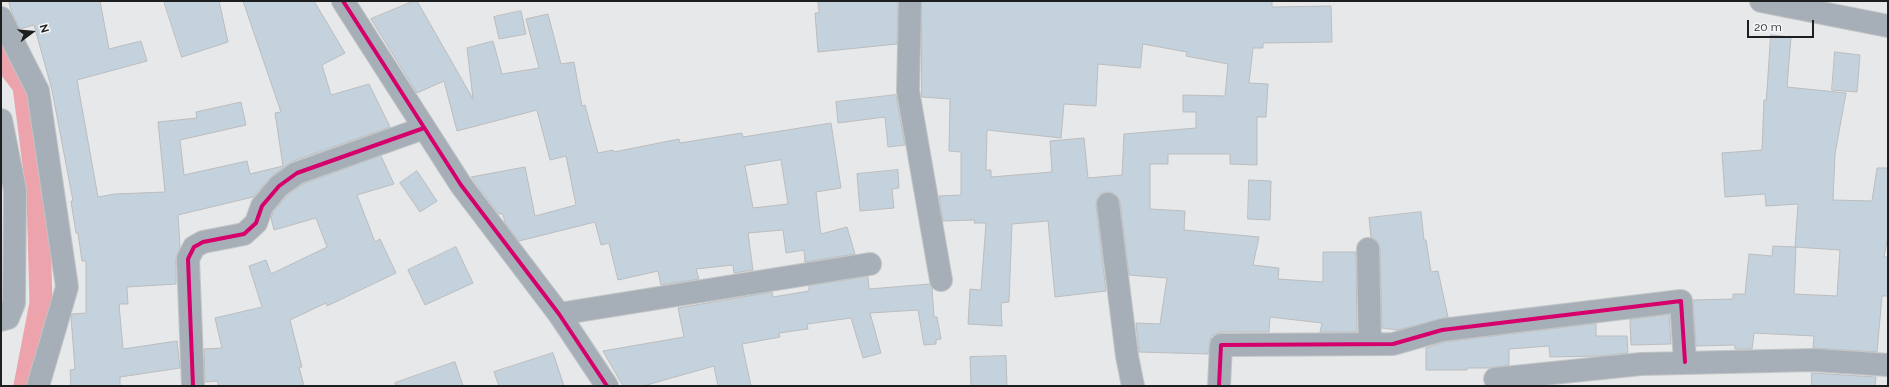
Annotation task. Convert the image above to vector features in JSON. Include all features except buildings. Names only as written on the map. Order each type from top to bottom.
[{"type":"street","points":[[343,1],[461,185],[559,314],[607,386]]},
{"type":"street","points":[[910,1],[908,91],[941,280]]},
{"type":"street","points":[[1761,1],[1888,26]]},
{"type":"street","points":[[1,18],[38,91],[67,287],[38,386]]},
{"type":"street","points":[[1,120],[15,190],[15,197],[14,303],[8,318],[1,320]]},
{"type":"street","points":[[193,386],[188,259],[194,247],[203,242],[244,234],[256,223],[262,206],[279,186],[297,172],[424,128]]},
{"type":"street","points":[[1108,204],[1127,356],[1133,386]]},
{"type":"street","points":[[1368,249],[1370,344]]},
{"type":"street","points":[[559,314],[870,264]]},
{"type":"street","points":[[1220,386],[1221,344],[1393,344],[1442,330],[1681,301],[1685,362]]},
{"type":"street","points":[[1495,379],[1642,364],[1685,362],[1814,360],[1888,365]]},
{"type":"waterway","points":[[1,56],[24,86],[38,196],[41,303],[25,386]]},
{"type":"cycle path","points":[[343,1],[461,185],[559,314],[607,386]]},
{"type":"cycle path","points":[[193,386],[188,259],[194,247],[203,242],[244,234],[256,223],[262,206],[279,186],[297,173],[424,128]]},
{"type":"cycle path","points":[[1219,386],[1221,345],[1393,344],[1442,330],[1681,301],[1685,362]]}]
